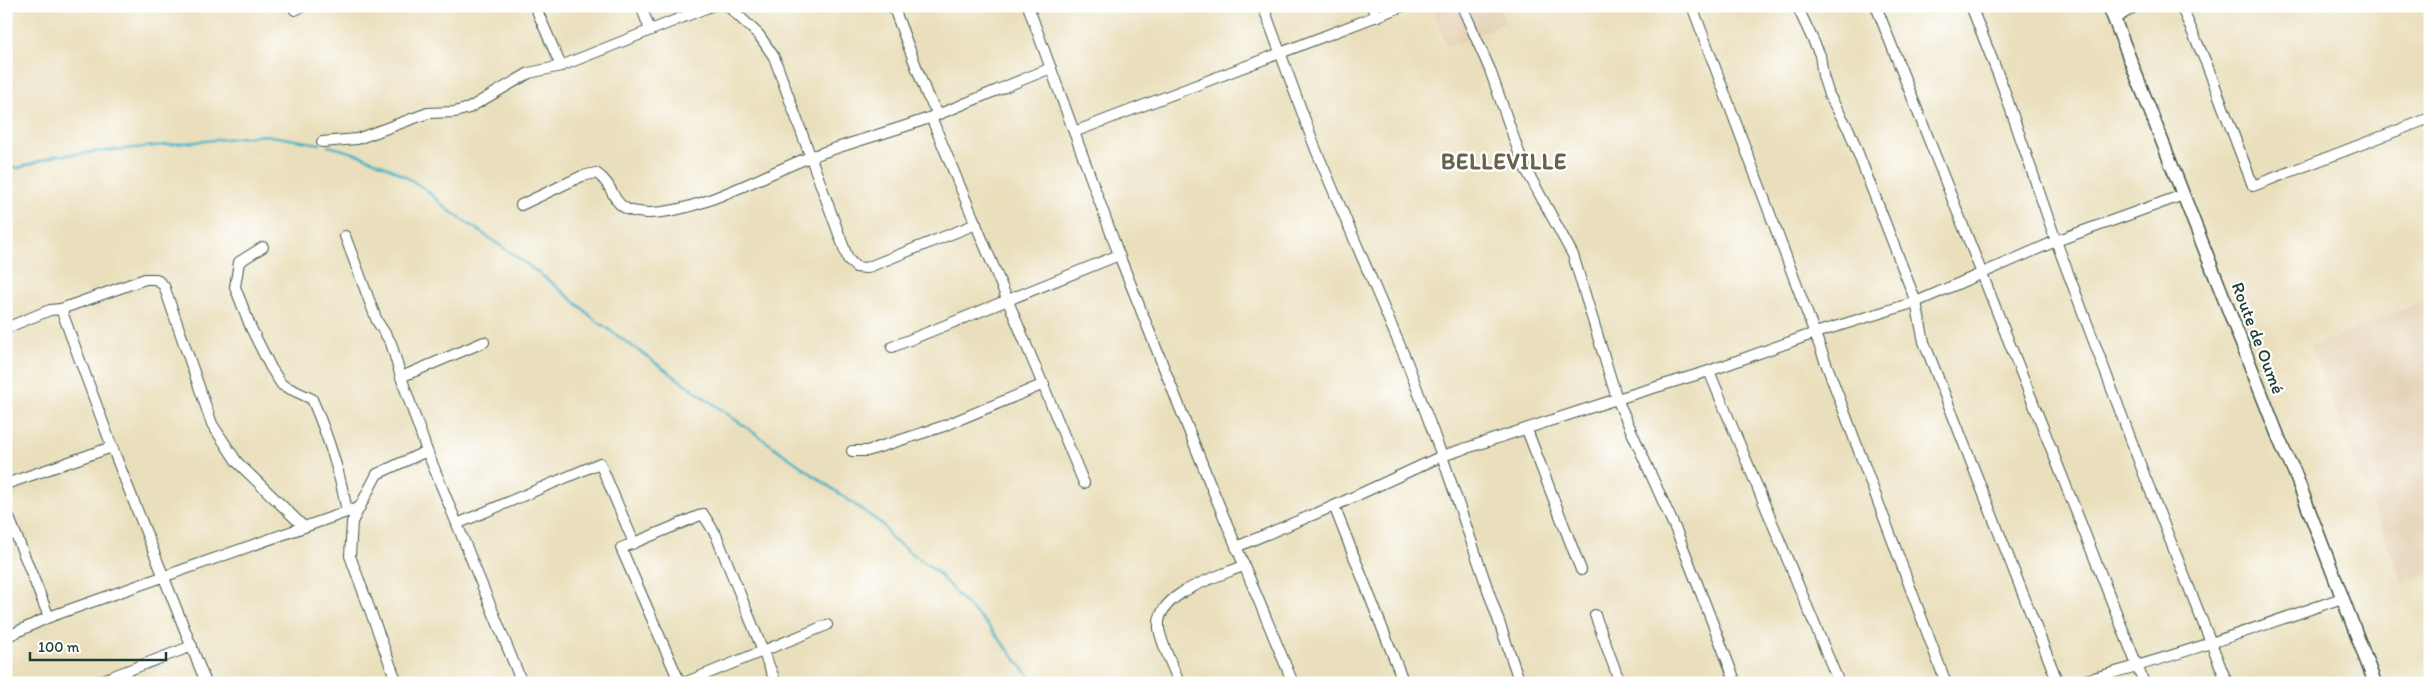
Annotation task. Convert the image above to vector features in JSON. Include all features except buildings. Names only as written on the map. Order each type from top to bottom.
[{"type":"street","points":[[535,6],[561,66]]},
{"type":"street","points":[[641,6],[650,30]]},
{"type":"street","points":[[322,142],[357,140],[428,113],[455,112],[469,108],[529,73],[561,66],[711,6]]},
{"type":"street","points":[[728,6],[759,35],[774,57],[848,258],[856,267],[866,268],[976,224]]},
{"type":"street","points":[[893,6],[976,224],[1084,483]]},
{"type":"street","points":[[1028,6],[1119,255],[1243,566],[1293,683]]},
{"type":"street","points":[[1263,6],[1316,150],[1372,276],[1442,456],[1520,683]]},
{"type":"street","points":[[1372,6],[1376,17]]},
{"type":"street","points":[[1074,132],[1403,6]]},
{"type":"street","points":[[1462,6],[1490,70],[1524,164],[1573,255],[1617,399],[1679,537],[1736,683]]},
{"type":"street","points":[[1692,6],[1946,683]]},
{"type":"street","points":[[1797,6],[1820,55],[1823,76],[1829,95],[1849,130],[1916,302],[1924,342],[2058,683]]},
{"type":"street","points":[[1876,6],[2144,683]]},
{"type":"street","points":[[1971,6],[2003,87],[2056,241],[2227,683]]},
{"type":"street","name":"Route de Oumé","points":[[2109,6],[2284,451],[2294,471],[2375,683]]},
{"type":"street","points":[[2114,19],[2136,6]]},
{"type":"street","points":[[2182,6],[2253,186],[2430,118]]},
{"type":"street","points":[[521,205],[582,176],[596,173],[606,179],[616,201],[624,208],[638,212],[670,211],[709,199],[812,156],[934,116],[1051,68]]},
{"type":"street","points":[[1236,547],[1334,506],[1442,456],[1709,371],[1815,333],[1916,302],[2056,241],[2183,195]]},
{"type":"street","points":[[345,236],[377,321],[391,343],[427,451],[522,683]]},
{"type":"street","points":[[263,247],[239,262],[235,287],[251,328],[270,368],[282,385],[312,399],[333,451],[341,478],[347,512]]},
{"type":"street","points":[[892,347],[1119,255]]},
{"type":"street","points":[[6,328],[50,310],[62,308],[145,279],[156,279],[164,286],[212,424],[237,462],[304,527]]},
{"type":"street","points":[[62,308],[112,447],[206,683]]},
{"type":"street","points":[[401,377],[484,342]]},
{"type":"street","points":[[1709,371],[1839,683]]},
{"type":"street","points":[[852,452],[868,451],[944,426],[1044,384]]},
{"type":"street","points":[[1527,430],[1581,570]]},
{"type":"street","points":[[6,484],[112,447]]},
{"type":"street","points":[[398,683],[350,556],[352,522],[377,474],[427,451]]},
{"type":"street","points":[[457,524],[600,463],[634,543]]},
{"type":"street","points":[[1334,506],[1404,683]]},
{"type":"street","points":[[6,637],[49,617],[358,508]]},
{"type":"street","points":[[6,510],[49,617]]},
{"type":"street","points":[[776,683],[763,651],[716,535],[704,514],[621,548],[682,683],[763,651],[827,625]]},
{"type":"street","points":[[1179,683],[1158,628],[1162,612],[1170,600],[1180,593],[1243,566]]},
{"type":"street","points":[[2074,683],[2138,667],[2211,644],[2342,598]]},
{"type":"street","points":[[1595,615],[1620,683]]},
{"type":"street","points":[[96,683],[192,646]]},
{"type":"shaded area","points":[[1431,6],[1499,6],[1506,23],[1447,47]]},
{"type":"shaded area","points":[[2430,298],[2430,574],[2403,584],[2311,347]]},
{"type":"waterway","points":[[6,167],[18,168],[55,156],[265,135],[320,144]]},
{"type":"waterway","points":[[328,146],[354,153],[378,163],[425,189],[450,211],[544,277],[594,319],[882,524],[892,539],[937,572],[987,624],[1035,683]]},
{"type":"district","name":"BELLEVILLE","points":[[1504,161]]}]
